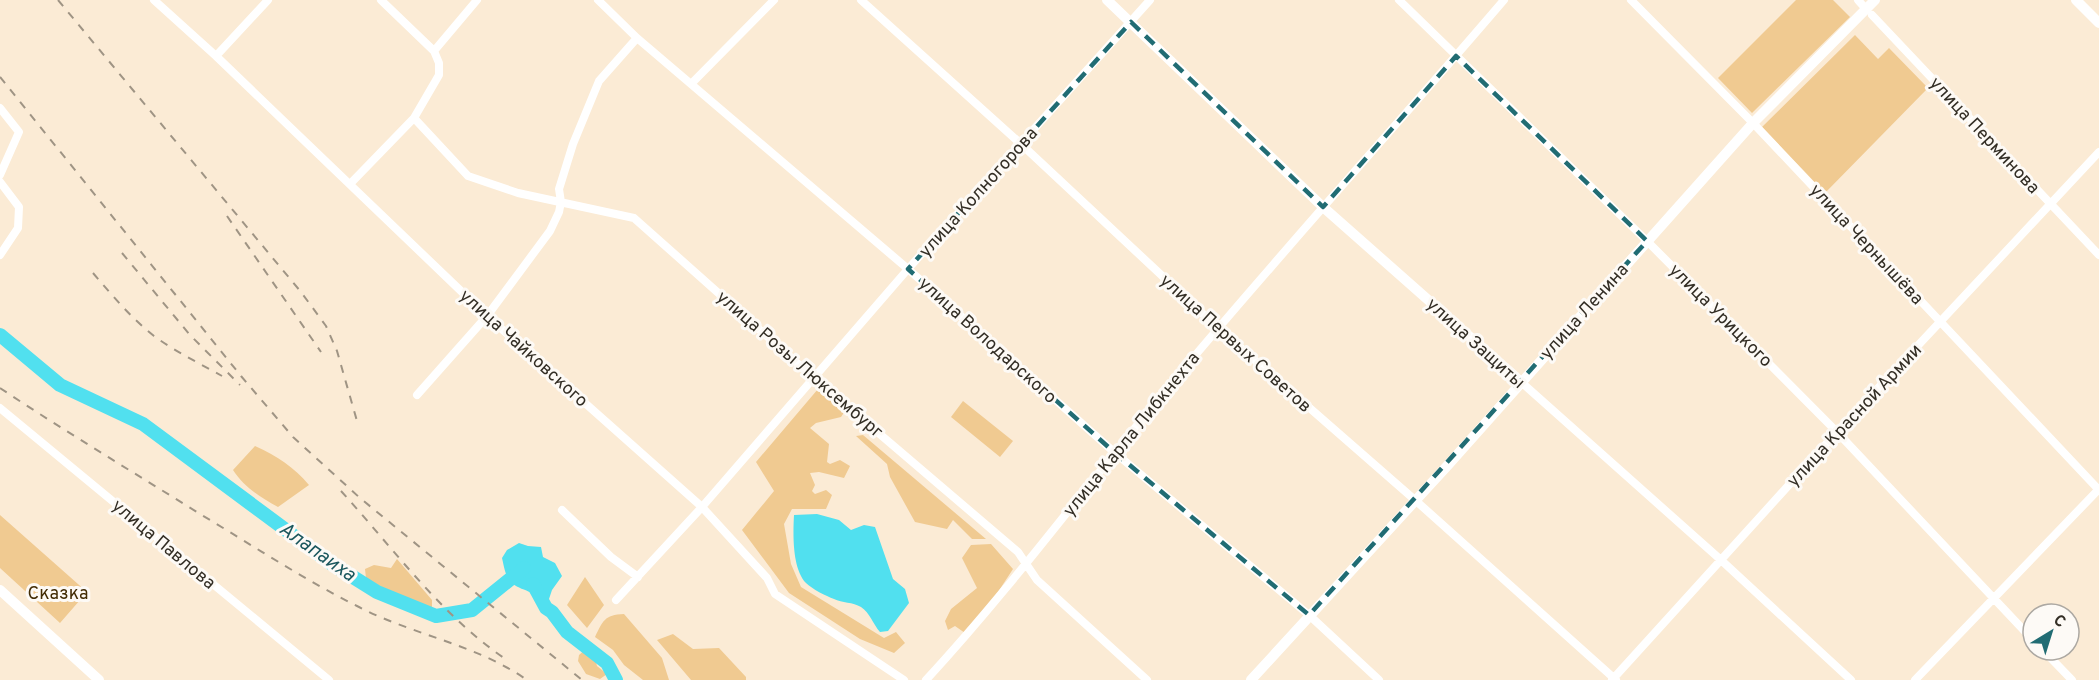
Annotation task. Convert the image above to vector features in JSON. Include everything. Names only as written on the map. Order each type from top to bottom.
[{"type":"street","name":"улица Чайковского","points":[[154,0],[216,56],[487,316],[702,507],[768,578],[775,594],[904,680]]},
{"type":"street","points":[[216,56],[268,0]]},
{"type":"street","points":[[350,184],[414,118],[438,80],[439,63],[434,51],[381,0]]},
{"type":"street","points":[[434,51],[477,0]]},
{"type":"street","name":"улица Володарского","points":[[598,0],[637,38],[908,269],[1114,452],[1309,615],[1379,680]]},
{"type":"street","points":[[692,83],[774,0]]},
{"type":"street","name":"улица Первых Советов","points":[[861,0],[1022,144],[1218,328],[1415,500],[1614,679]]},
{"type":"street","name":"улица Защиты","points":[[1107,0],[1323,207],[1721,560],[1851,680]]},
{"type":"street","name":"улица Колногорова","points":[[616,600],[702,507],[908,269],[1150,0]]},
{"type":"street","name":"улица Урицкого","points":[[1399,0],[1647,240],[1837,432],[2021,628]]},
{"type":"street","name":"улица Карла Либкнехта","points":[[926,680],[966,638],[1114,452],[1218,328],[1504,0]]},
{"type":"street","name":"улица Чернышёва","points":[[1631,0],[1753,123],[2099,490]]},
{"type":"street","name":"улица Перминова","points":[[1858,0],[2099,255]]},
{"type":"street","name":"улица Ленина","points":[[1251,680],[1448,465],[1753,123],[1869,12],[1875,0]]},
{"type":"street","points":[[2076,0],[2099,23]]},
{"type":"street","points":[[417,395],[487,316],[550,231],[560,212],[559,189],[573,144],[599,81],[637,38]]},
{"type":"street","points":[[0,108],[19,132],[0,175]]},
{"type":"street","name":"улица Розы Люксембург","points":[[414,118],[468,176],[518,192],[634,218],[814,378],[1018,552],[1037,580],[1148,680]]},
{"type":"street","name":"улица Красной Армии","points":[[1614,679],[1837,432],[2099,152]]},
{"type":"street","points":[[0,182],[19,207],[18,228],[0,255]]},
{"type":"street","name":"улица Павлова","points":[[0,408],[329,680]]},
{"type":"street","points":[[1916,680],[2099,490]]},
{"type":"street","points":[[562,510],[611,557],[638,577]]},
{"type":"street","points":[[0,590],[99,680]]},
{"type":"street","points":[[2055,662],[2072,680]]},
{"type":"highlighted area","points":[[1131,22],[1323,207],[1456,56],[1647,241],[1309,615],[1114,452],[908,269]]},
{"type":"green space","points":[[1796,0],[1833,0],[1850,17],[1752,113],[1718,78]]},
{"type":"green space","points":[[1855,35],[1878,59],[1889,48],[1928,88],[1825,193],[1762,127]]},
{"type":"green space","points":[[818,389],[845,411],[841,417],[816,423],[810,428],[829,444],[827,462],[830,464],[840,460],[850,466],[844,478],[819,472],[810,473],[815,485],[812,491],[815,494],[826,490],[832,495],[826,509],[792,509],[784,524],[791,564],[801,587],[884,638],[896,632],[905,643],[894,653],[860,639],[789,593],[742,530],[774,491],[756,462]]},
{"type":"green space","points":[[963,401],[1013,441],[1000,457],[951,417]]},
{"type":"green space","points":[[863,435],[986,539],[972,539],[953,520],[947,529],[915,522],[890,477],[887,464],[856,436]]},
{"type":"green space","points":[[255,446],[285,462],[309,485],[278,507],[247,487],[233,470]]},
{"type":"green space","name":"Сказка","points":[[0,515],[87,592],[60,623],[0,568]]},
{"type":"green space","points":[[991,544],[1013,569],[996,595],[965,633],[955,626],[948,630],[945,621],[951,609],[977,588],[962,558],[971,545]]},
{"type":"green space","points":[[397,559],[432,600],[432,609],[397,596],[366,578],[365,569],[374,565],[391,568]]},
{"type":"green space","points":[[585,577],[604,605],[587,628],[567,605]]},
{"type":"green space","points":[[624,614],[662,658],[669,680],[643,680],[624,665],[613,650],[595,637],[608,617]]},
{"type":"green space","points":[[673,634],[693,649],[719,648],[746,677],[746,680],[691,680],[657,640]]},
{"type":"green space","points":[[587,648],[594,654],[597,666],[607,674],[600,679],[586,674],[578,661],[579,655]]},
{"type":"water","points":[[817,514],[839,520],[851,530],[864,525],[875,527],[893,579],[905,589],[909,603],[888,631],[880,632],[861,607],[823,594],[801,577],[794,551],[794,515]]},
{"type":"water","points":[[519,543],[541,547],[543,557],[555,563],[562,576],[552,590],[546,608],[538,597],[515,585],[506,574],[502,558],[507,550]]},
{"type":"waterway","name":"Алапаиха","points":[[0,335],[60,385],[143,424],[329,562],[377,592],[436,616],[472,610],[524,568]]},
{"type":"waterway","name":"Алапаиха","points":[[533,584],[546,608],[552,612],[567,632],[607,663],[616,680]]},
{"type":"railway","points":[[58,0],[301,292],[326,326],[337,351],[357,421]]},
{"type":"railway","points":[[0,77],[241,376],[293,437],[360,498],[582,680]]},
{"type":"railway","points":[[227,216],[321,352]]},
{"type":"railway","points":[[122,253],[190,335],[240,385]]},
{"type":"railway","points":[[93,273],[130,314],[154,336],[222,376]]},
{"type":"railway","points":[[0,388],[317,585],[378,616],[487,657],[527,680]]},
{"type":"railway","points":[[341,491],[438,601],[481,641],[504,658]]}]
